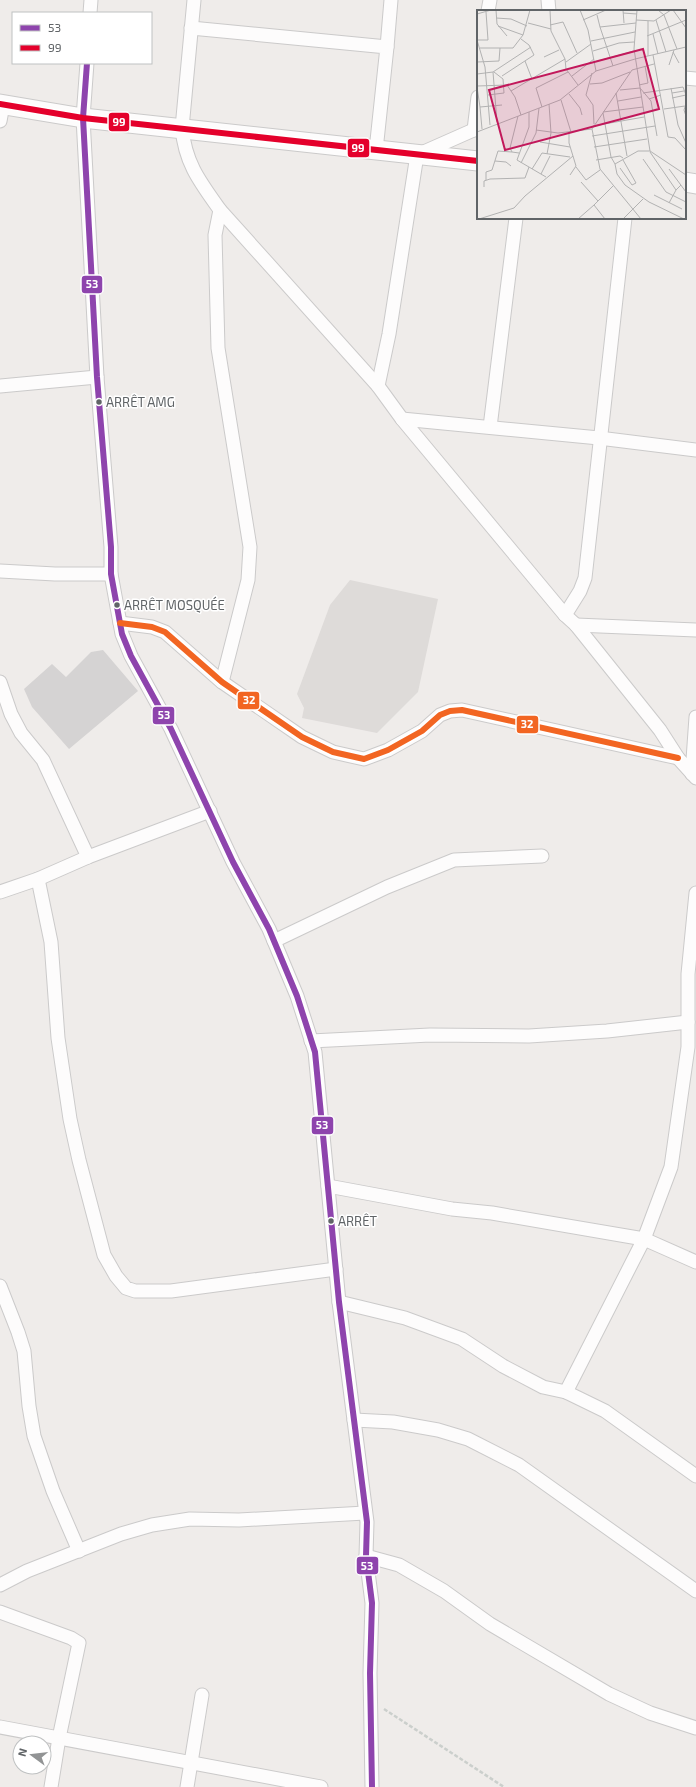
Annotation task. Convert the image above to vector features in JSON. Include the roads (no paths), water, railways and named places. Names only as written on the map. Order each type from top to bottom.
[{"type":"main road","points":[[1,110],[182,128],[477,161]]},
{"type":"main road","points":[[686,182],[696,184]]},
{"type":"street","points":[[90,12],[91,0]]},
{"type":"street","points":[[194,0],[182,128],[183,143],[189,162],[200,182],[220,210],[378,386],[402,419],[565,615],[576,625],[660,730],[678,758],[694,776]]},
{"type":"street","points":[[376,150],[391,0]]},
{"type":"street","points":[[488,10],[490,0]]},
{"type":"street","points":[[192,28],[387,47]]},
{"type":"street","points":[[87,64],[83,118],[97,377],[111,547],[111,574],[122,634],[131,656],[171,729],[234,862],[274,941],[297,996],[315,1052],[339,1302],[365,1513],[366,1556],[372,1603],[370,1701],[372,1787]]},
{"type":"street","points":[[686,78],[696,79]]},
{"type":"street","points":[[378,386],[393,311],[417,155],[476,129],[477,113]]},
{"type":"street","points":[[220,210],[215,235],[218,348],[250,547],[248,580],[222,682]]},
{"type":"street","points":[[490,427],[516,219]]},
{"type":"street","points":[[565,615],[580,591],[585,578],[594,505],[599,438],[625,219]]},
{"type":"street","points":[[0,386],[97,377]]},
{"type":"street","points":[[402,419],[599,438],[696,450]]},
{"type":"street","points":[[0,571],[55,574],[111,574]]},
{"type":"street","points":[[120,623],[152,627],[165,632],[176,640],[222,682],[302,737],[333,752],[364,759],[388,750],[422,731],[440,715],[450,711],[462,710],[678,758]]},
{"type":"street","points":[[576,625],[696,630]]},
{"type":"street","points":[[0,682],[11,714],[21,733],[43,760],[88,857]]},
{"type":"street","points":[[694,776],[696,717]]},
{"type":"street","points":[[0,892],[38,879],[88,857],[210,811]]},
{"type":"street","points":[[274,941],[387,887],[454,860],[542,856]]},
{"type":"street","points":[[38,879],[51,942],[58,1038],[70,1118],[104,1255],[116,1276],[126,1288],[134,1291],[171,1291],[336,1270]]},
{"type":"street","points":[[566,1392],[644,1239],[671,1167],[692,1050],[688,1022],[688,974],[696,893]]},
{"type":"street","points":[[311,1041],[430,1035],[529,1036],[607,1031],[688,1022]]},
{"type":"street","points":[[328,1186],[452,1209],[492,1213],[644,1239],[696,1262]]},
{"type":"street","points":[[0,1287],[24,1351],[29,1406],[34,1436],[53,1492],[78,1551]]},
{"type":"street","points":[[339,1302],[405,1318],[462,1339],[504,1366],[543,1387],[566,1392],[605,1411],[696,1476]]},
{"type":"street","points":[[354,1420],[394,1422],[438,1430],[468,1439],[519,1465],[696,1591]]},
{"type":"street","points":[[0,1585],[27,1571],[121,1534],[152,1525],[190,1519],[246,1520],[365,1513]]},
{"type":"street","points":[[366,1556],[399,1564],[444,1591],[490,1624],[609,1694],[650,1713],[696,1728]]},
{"type":"street","points":[[0,1612],[71,1638],[79,1643],[59,1738],[51,1787]]},
{"type":"street","points":[[187,1787],[202,1695]]},
{"type":"street","points":[[0,1727],[321,1787]]},
{"type":"place","name":"ARRÊT AMG","points":[[99,402]]},
{"type":"place","name":"ARRÊT MOSQUÉE","points":[[117,605]]},
{"type":"place","name":"ARRÊT","points":[[331,1221]]}]
